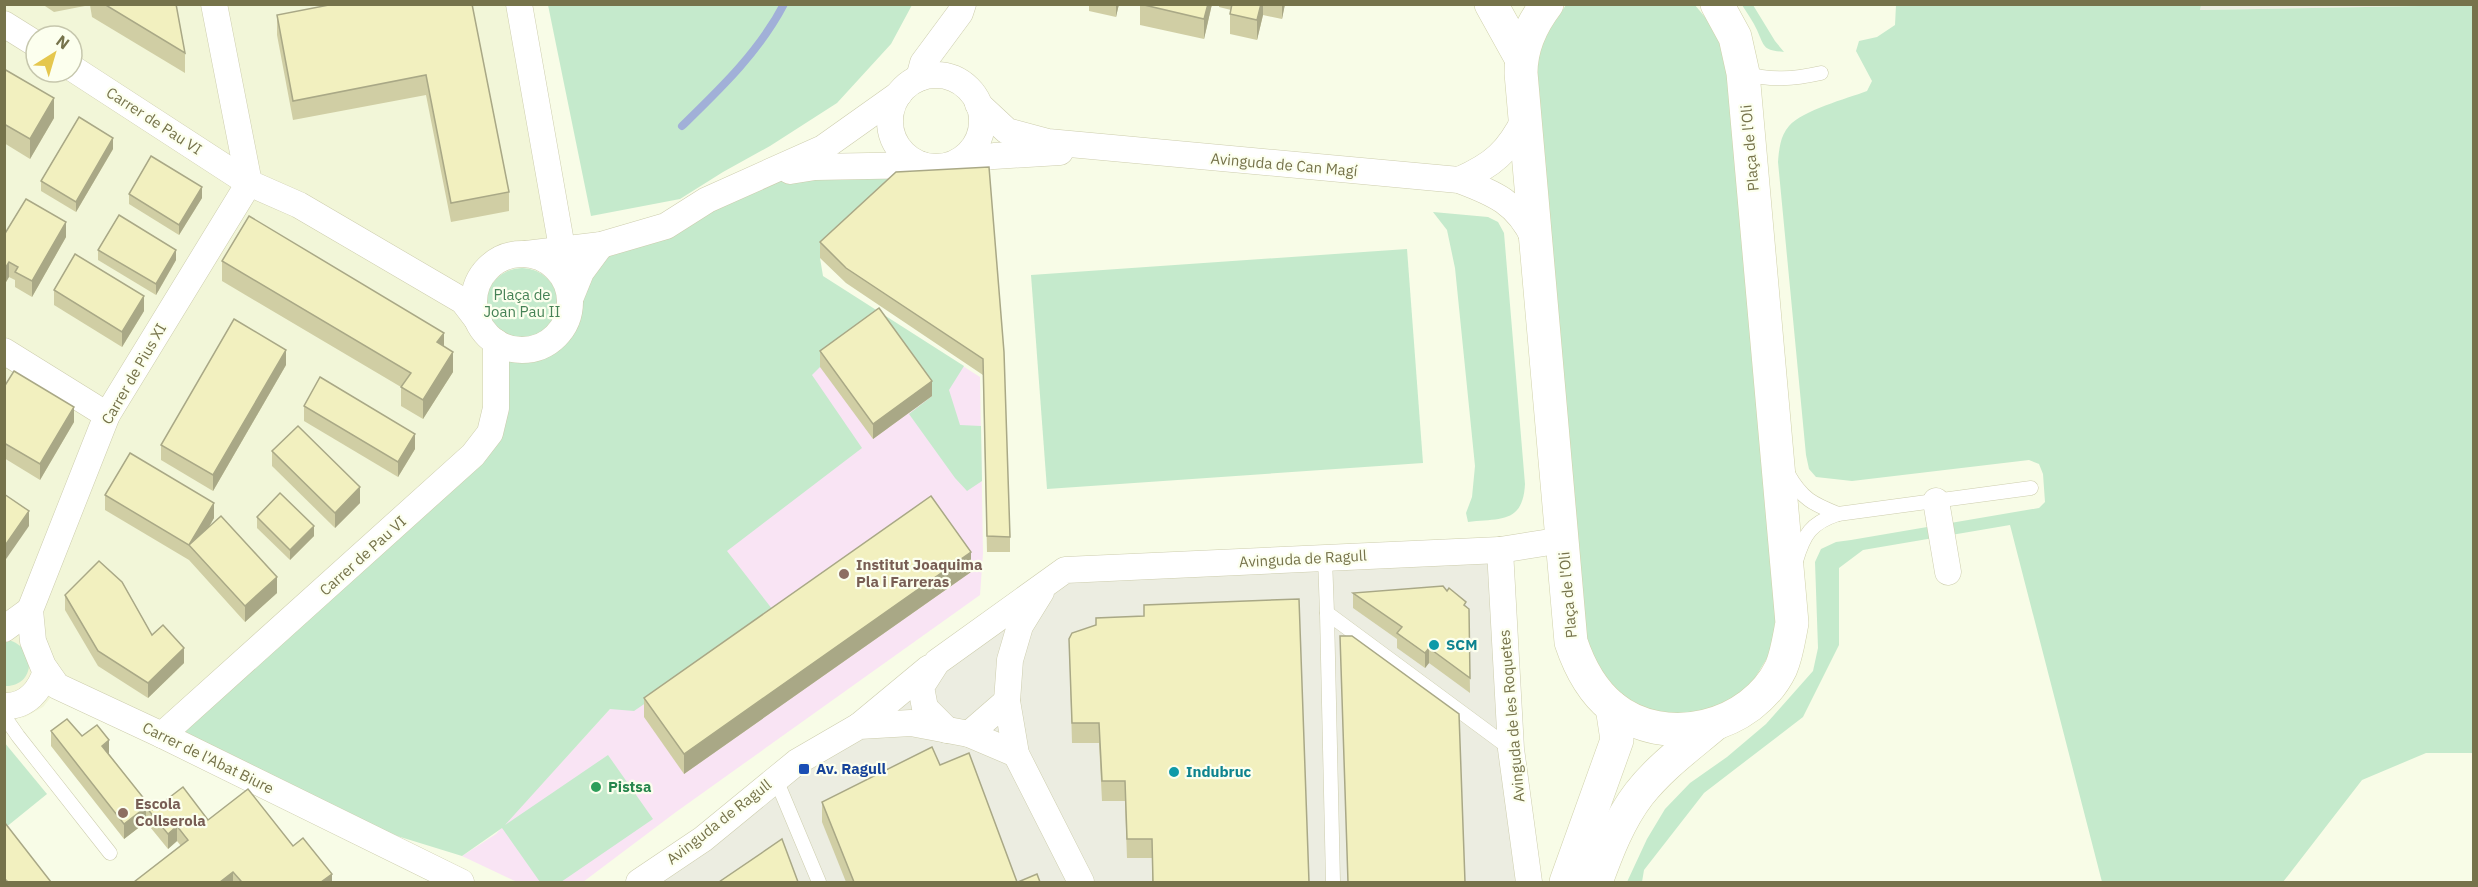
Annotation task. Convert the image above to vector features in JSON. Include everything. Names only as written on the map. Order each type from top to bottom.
[{"type":"main road","points":[[1491,4],[1521,58]]},
{"type":"main road","name":"Plaça de l'Oli","points":[[1546,4],[1532,26],[1521,58],[1534,240],[1571,642],[1581,669],[1597,692],[1612,707],[1638,722],[1674,729],[1716,724],[1742,712],[1758,698],[1780,669],[1786,655],[1792,623],[1743,73],[1735,37],[1719,5]]},
{"type":"main road","points":[[1566,882],[1617,740],[1612,707]]},
{"type":"main road","points":[[1596,882],[1616,833],[1639,795],[1668,764],[1716,724]]},
{"type":"street","points":[[214,4],[249,183]]},
{"type":"street","points":[[519,4],[563,250],[569,294],[568,315],[565,325],[555,338],[542,346],[517,350],[496,342],[479,322],[475,310],[475,297],[483,276],[495,262],[526,254],[563,250],[601,245],[666,226],[706,200],[823,148],[909,86],[934,75],[948,76],[966,86],[978,104],[983,123],[982,133],[972,151],[960,161],[938,167],[922,165],[815,167],[764,176]]},
{"type":"street","points":[[922,165],[909,158],[893,136],[891,121],[894,105],[960,13],[963,4]]},
{"type":"street","points":[[4,24],[24,36]]},
{"type":"street","name":"Carrer de Pau VI","points":[[84,76],[249,183],[299,205],[463,301],[479,322]]},
{"type":"street","name":"Avinguda de Can Magí","points":[[978,104],[1007,131],[1048,142],[1459,180],[1504,200],[1520,214],[1534,240]]},
{"type":"street","points":[[1459,180],[1482,169],[1503,154],[1525,118]]},
{"type":"street","name":"Avinguda de Can Magí","points":[[960,161],[994,156],[1108,148]]},
{"type":"street","name":"Carrer de Pius XI","points":[[30,610],[107,415],[249,183]]},
{"type":"street","points":[[558,220],[576,233],[601,245]]},
{"type":"street","points":[[569,294],[581,272],[601,245]]},
{"type":"street","points":[[526,254],[539,257],[552,264],[562,275],[569,294]]},
{"type":"street","name":"Carrer de Pau VI","points":[[162,735],[473,455],[490,433],[496,408],[496,342]]},
{"type":"street","points":[[4,351],[107,415]]},
{"type":"street","points":[[1936,501],[1948,572]]},
{"type":"street","name":"Avinguda de Ragull","points":[[960,645],[1065,570],[1500,550],[1563,540]]},
{"type":"street","name":"Avinguda de les Roquetes","points":[[1500,550],[1511,749],[1528,882]]},
{"type":"street","points":[[1046,583],[1020,626],[1010,660],[1007,701],[1016,754],[1081,882]]},
{"type":"street","points":[[4,629],[30,610]]},
{"type":"street","name":"Carrer de l'Abat Biure","points":[[30,610],[33,641],[46,671],[57,686],[162,735],[460,882]]},
{"type":"street","points":[[958,732],[925,708],[921,687],[937,662],[960,645],[993,646],[1010,660]]},
{"type":"street","name":"Avinguda de Ragull","points":[[639,882],[702,839],[775,777],[859,726],[937,662]]},
{"type":"street","points":[[4,706],[13,706],[32,696],[39,688],[46,671]]},
{"type":"street","points":[[958,732],[1007,701]]},
{"type":"street","points":[[859,726],[911,723],[958,732],[1016,754]]},
{"type":"lane","points":[[1743,73],[1760,78],[1795,79],[1821,73]]},
{"type":"lane","points":[[1777,453],[1798,492],[1813,504],[1838,514]]},
{"type":"lane","points":[[1790,587],[1800,549],[1810,528],[1821,519],[1838,514],[2031,488]]},
{"type":"lane","points":[[1325,558],[1333,882]]},
{"type":"lane","points":[[1327,613],[1511,749]]},
{"type":"lane","points":[[4,716],[110,853]]},
{"type":"lane","points":[[775,777],[819,882]]},
{"type":"shaded area","points":[[2201,4],[2474,5],[2200,10]]},
{"type":"shaded area","points":[[5,5],[519,5],[560,233],[495,263],[479,282],[475,297],[479,322],[487,334],[485,439],[162,735],[62,673],[55,692],[43,707],[25,717],[5,720]]},
{"type":"shaded area","name":"Institut Joaquima Pla i Farreras","points":[[823,277],[980,377],[983,553],[980,595],[676,812],[583,882],[517,882],[462,856],[496,834],[652,663]]},
{"type":"shaded area","points":[[1500,550],[1529,882],[634,882],[1065,570]]},
{"type":"green space","points":[[548,4],[912,5],[891,44],[837,103],[680,199],[591,216]]},
{"type":"green space","points":[[1694,4],[1715,29],[1727,62],[1776,614],[1772,650],[1750,686],[1715,712],[1649,714],[1617,695],[1587,650],[1536,56],[1543,38],[1566,5]]},
{"type":"green space","points":[[1742,5],[1753,5],[1784,52],[1766,47]]},
{"type":"green space","points":[[1896,5],[2201,5],[2200,10],[2473,5],[2473,753],[2426,753],[2362,780],[2283,882],[2102,882],[2010,525],[1863,550],[1839,568],[1839,645],[1803,717],[1704,793],[1644,870],[1642,882],[1627,882],[1647,839],[1665,809],[1690,783],[1727,757],[1766,724],[1813,671],[1818,648],[1815,562],[1821,549],[1836,542],[2039,508],[2045,502],[2043,474],[2039,464],[2029,460],[1852,481],[1816,477],[1809,469],[1778,162],[1780,148],[1786,130],[1796,120],[1814,110],[1867,91],[1872,81],[1856,51],[1859,41],[1877,37],[1895,25]]},
{"type":"green space","points":[[922,165],[820,258],[823,276],[964,366],[949,390],[960,425],[981,426],[982,481],[967,491],[909,414],[932,396],[820,367],[812,375],[862,448],[727,551],[776,614],[634,711],[610,709],[505,825],[608,755],[653,819],[561,882],[540,882],[502,828],[462,856],[316,811],[162,735],[473,455],[507,348],[527,350],[542,346],[555,338],[565,325],[587,263],[755,180]]},
{"type":"green space","points":[[1433,212],[1488,217],[1498,222],[1504,233],[1525,484],[1520,506],[1515,513],[1500,519],[1468,522],[1466,513],[1472,497],[1475,466],[1455,268],[1447,230]]},
{"type":"green space","points":[[1407,249],[1423,463],[1047,489],[1031,275]]},
{"type":"green space","name":"Plaça de Joan Pau II","points":[[529,268],[548,278],[556,290],[558,304],[556,318],[548,330],[536,338],[515,340],[496,330],[488,318],[486,297],[496,278],[508,270]]},
{"type":"green space","points":[[5,639],[24,649],[28,657],[27,673],[15,685],[5,686]]},
{"type":"green space","points":[[4,742],[47,794],[5,828],[4,828]]},
{"type":"building","points":[[104,4],[176,4],[185,53]]},
{"type":"building","points":[[334,4],[472,4],[509,192],[451,203],[426,75],[293,101],[277,15]]},
{"type":"building","points":[[1140,4],[1208,4],[1204,19]]},
{"type":"building","points":[[1232,4],[1261,4],[1257,20],[1230,14]]},
{"type":"building","points":[[4,69],[24,81],[24,84],[30,84],[54,98],[30,139],[4,124]]},
{"type":"building","points":[[79,117],[113,138],[76,202],[41,181]]},
{"type":"building","points":[[151,156],[202,187],[179,225],[129,194]]},
{"type":"building","points":[[989,167],[1004,352],[1010,537],[987,536],[983,359],[846,268],[820,242],[896,172]]},
{"type":"building","points":[[26,199],[66,222],[32,281],[15,272],[18,267],[9,262],[6,267],[4,266],[4,235]]},
{"type":"building","points":[[119,215],[176,250],[156,284],[98,250]]},
{"type":"building","points":[[249,216],[444,333],[437,342],[453,352],[423,400],[401,387],[411,373],[222,261]]},
{"type":"building","points":[[75,254],[144,296],[122,332],[54,290]]},
{"type":"building","points":[[879,308],[932,381],[873,424],[820,351]]},
{"type":"building","points":[[234,319],[286,350],[213,475],[161,445]]},
{"type":"building","points":[[14,371],[74,407],[40,464],[4,443],[4,387]]},
{"type":"building","points":[[320,377],[415,434],[398,462],[304,406]]},
{"type":"building","points":[[298,426],[360,487],[335,513],[272,451]]},
{"type":"building","points":[[130,453],[214,503],[189,545],[105,495]]},
{"type":"building","points":[[280,493],[314,526],[290,550],[257,517]]},
{"type":"building","points":[[4,494],[29,511],[4,547]]},
{"type":"building","points":[[931,496],[971,552],[684,754],[644,698]]},
{"type":"building","points":[[221,516],[277,577],[245,606],[189,545]]},
{"type":"building","points":[[99,561],[122,582],[152,635],[163,625],[184,648],[148,683],[98,651],[65,595]]},
{"type":"building","name":"SCM","points":[[1443,586],[1447,591],[1449,588],[1466,602],[1464,605],[1469,609],[1470,678],[1429,648],[1425,653],[1397,633],[1402,627],[1353,593]]},
{"type":"building","name":"Indubruc","points":[[1299,599],[1309,882],[1153,882],[1152,839],[1127,839],[1125,781],[1102,781],[1099,723],[1072,723],[1069,639],[1072,633],[1096,625],[1096,618],[1144,616],[1144,605]]},
{"type":"building","points":[[1340,636],[1352,636],[1459,714],[1465,882],[1348,882]]},
{"type":"building","name":"Escola Collserola","points":[[67,719],[82,736],[97,725],[109,740],[102,746],[153,810],[183,787],[208,820],[248,789],[293,846],[303,838],[332,874],[321,882],[239,882],[241,881],[233,872],[220,882],[134,882],[188,840],[177,826],[168,834],[146,807],[124,824],[51,731]]},
{"type":"building","points":[[932,747],[940,765],[969,753],[1017,882],[854,882],[822,802]]},
{"type":"building","points":[[5,823],[51,882],[8,882],[4,878]]},
{"type":"building","points":[[782,839],[798,882],[719,882]]},
{"type":"building","points":[[1037,874],[1040,882],[1018,882]]},
{"type":"waterway","points":[[682,126],[751,54],[784,4]]},
{"type":"place","name":"Institut Joaquima Pla i Farreras","points":[[844,574]]},
{"type":"place","name":"SCM","points":[[1434,645]]},
{"type":"place","name":"Av. Ragull","points":[[804,769]]},
{"type":"place","name":"Indubruc","points":[[1174,772]]},
{"type":"place","name":"Pistsa","points":[[596,787]]},
{"type":"place","name":"Escola Collserola","points":[[123,813]]}]
